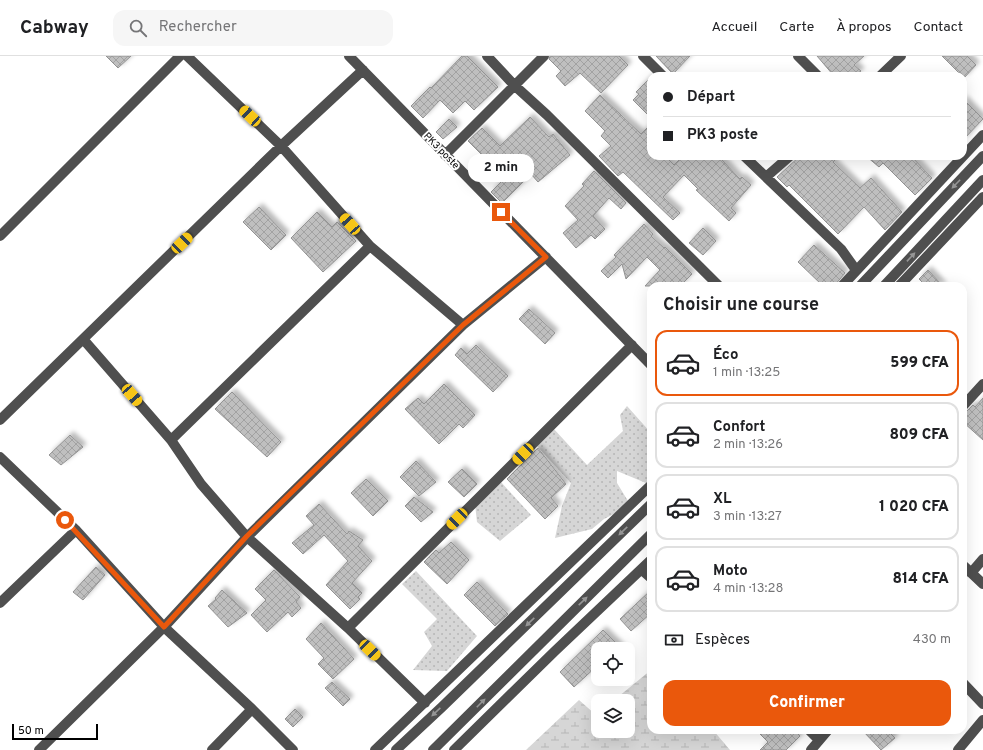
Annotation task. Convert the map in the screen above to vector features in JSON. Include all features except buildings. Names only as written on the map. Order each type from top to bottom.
[{"type":"street","points":[[0,236],[180,56]]},
{"type":"street","points":[[187,56],[281,146],[370,246],[463,325]]},
{"type":"street","name":"PK3 poste","points":[[349,56],[647,361]]},
{"type":"street","points":[[487,56],[514,85],[547,115],[715,282]]},
{"type":"street","points":[[445,155],[544,56]]},
{"type":"street","points":[[643,56],[659,72]]},
{"type":"street","points":[[798,56],[814,72]]},
{"type":"street","points":[[884,72],[901,56]]},
{"type":"street","points":[[0,420],[281,146],[363,70]]},
{"type":"street","points":[[967,153],[983,135]]},
{"type":"street","points":[[864,282],[983,156]]},
{"type":"street","points":[[748,160],[842,250],[856,270]]},
{"type":"street","points":[[766,177],[785,160]]},
{"type":"street","points":[[846,282],[960,160]]},
{"type":"street","points":[[888,282],[983,180]]},
{"type":"street","points":[[903,282],[983,197]]},
{"type":"street","points":[[171,440],[370,246]]},
{"type":"street","points":[[39,750],[164,627],[247,536],[463,325],[546,257]]},
{"type":"street","points":[[83,339],[171,440],[201,484],[247,536],[348,628],[425,703]]},
{"type":"street","points":[[348,628],[632,345]]},
{"type":"street","points":[[967,402],[983,384]]},
{"type":"street","points":[[0,457],[76,530],[164,627],[252,709],[293,750]]},
{"type":"street","points":[[375,750],[647,489]]},
{"type":"street","points":[[396,750],[647,508]]},
{"type":"street","points":[[0,603],[76,530]]},
{"type":"street","points":[[433,750],[647,538]]},
{"type":"street","points":[[971,573],[983,559]]},
{"type":"street","points":[[454,750],[555,651],[647,564]]},
{"type":"street","points":[[967,569],[983,584]]},
{"type":"street","points":[[642,570],[647,574]]},
{"type":"street","points":[[967,687],[983,704]]},
{"type":"street","points":[[212,750],[252,709]]},
{"type":"street","points":[[958,750],[983,720]]},
{"type":"street","points":[[813,734],[819,740]]},
{"type":"street","points":[[811,750],[824,734]]},
{"type":"green space","points":[[627,406],[647,428],[647,482],[617,471],[617,483],[628,501],[616,513],[604,519],[592,529],[555,538],[562,506],[571,483],[535,444],[553,428],[587,465],[623,431],[620,415]]},
{"type":"green space","points":[[500,481],[531,515],[500,541],[477,522],[475,504]]},
{"type":"green space","points":[[416,571],[477,636],[447,671],[413,670],[432,646],[424,632],[437,619],[402,584]]},
{"type":"green space","points":[[647,673],[647,734],[716,734],[730,750],[526,750],[579,700],[591,711],[591,738],[635,738],[635,694],[622,694],[631,686],[635,686],[635,683]]},
{"type":"route","points":[[65,520],[76,530],[164,627],[247,536],[463,325],[546,257],[501,212]]}]
